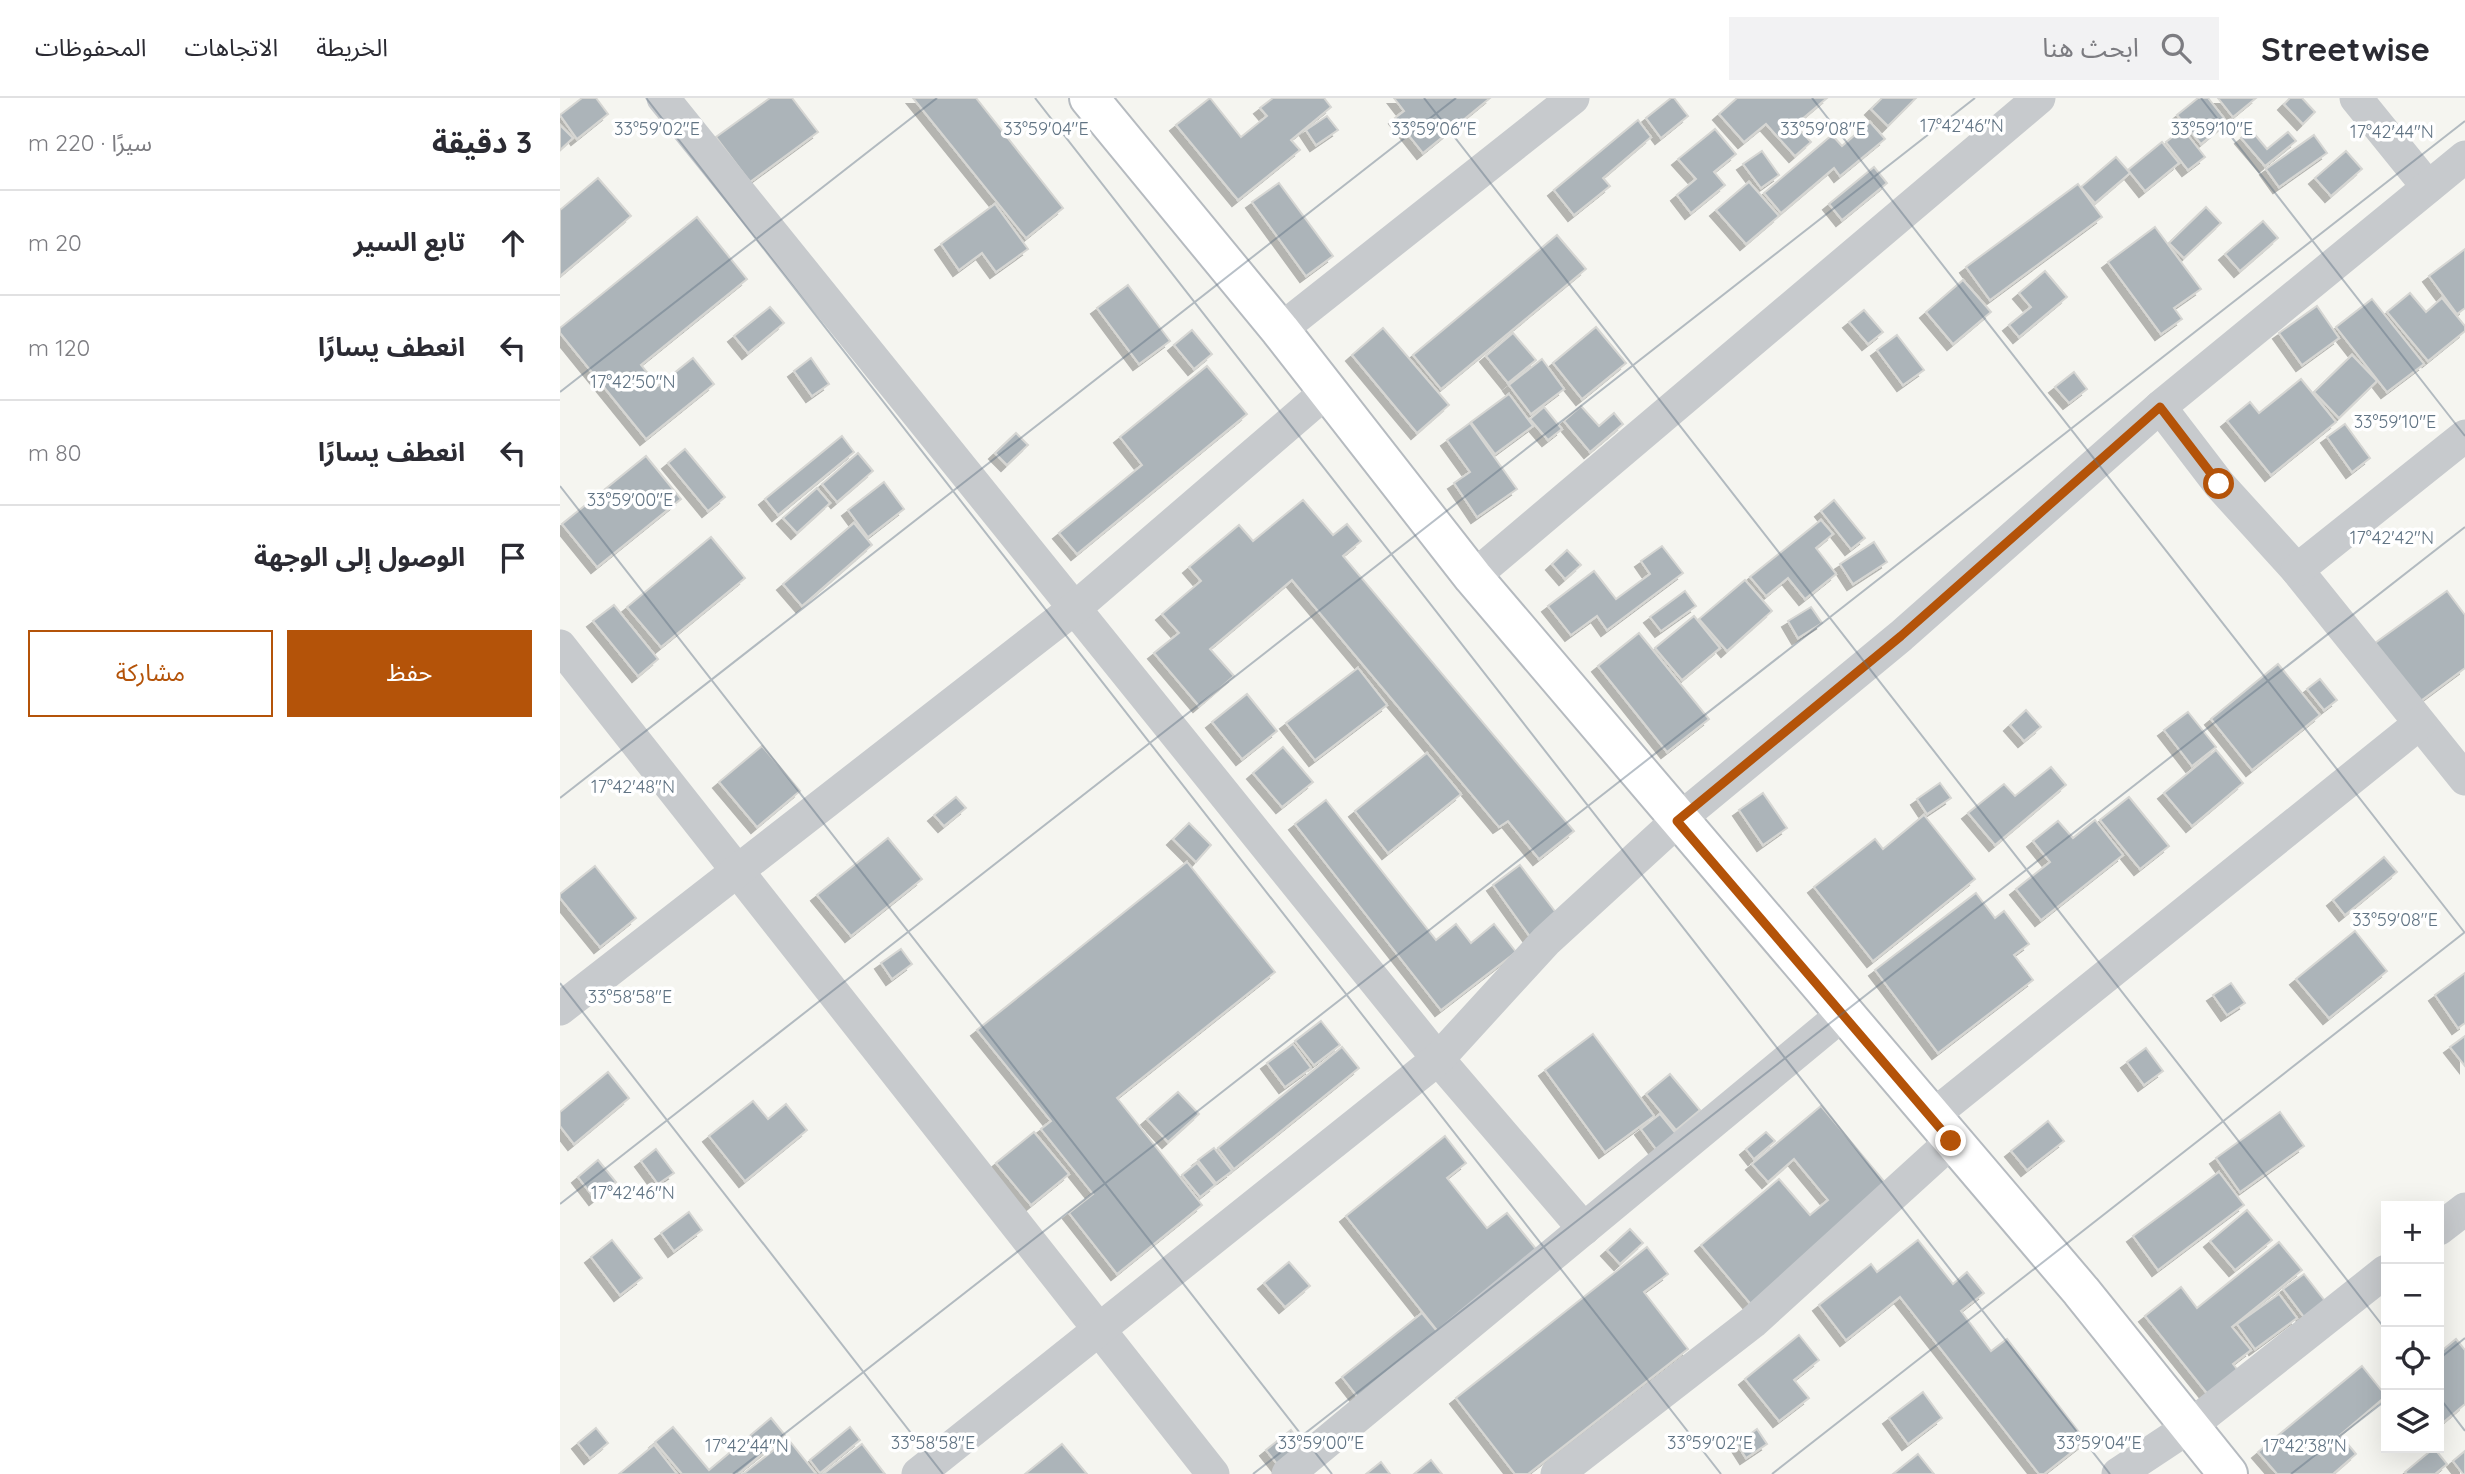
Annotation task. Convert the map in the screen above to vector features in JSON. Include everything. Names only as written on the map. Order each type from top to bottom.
[{"type":"main road","points":[[1102,103],[1473,577],[1677,821],[2081,1291],[2228,1474]]},
{"type":"street","points":[[663,98],[1438,1059],[1584,1229]]},
{"type":"street","points":[[1280,330],[1573,98]]},
{"type":"street","points":[[1473,577],[2039,98]]},
{"type":"street","points":[[2356,98],[2428,187]]},
{"type":"street","points":[[918,1474],[1096,1329],[1438,1059],[1546,941],[1677,821],[1901,636],[2160,407],[2465,158]]},
{"type":"street","points":[[560,1009],[1075,608],[1326,392]]},
{"type":"street","points":[[2160,407],[2219,484],[2297,570],[2465,779]]},
{"type":"street","points":[[2297,570],[2465,436]]},
{"type":"street","points":[[560,646],[1213,1474]]},
{"type":"street","points":[[1557,1474],[1753,1322],[1941,1129],[2419,724]]},
{"type":"street","points":[[1288,1474],[1843,1014]]},
{"type":"street","points":[[2444,1225],[2465,1209]]},
{"type":"street","points":[[2118,1474],[2189,1427],[2381,1275]]},
{"type":"building","points":[[582,98],[596,98],[608,114],[577,139],[560,115]]},
{"type":"building","points":[[770,98],[792,98],[818,132],[750,182],[716,137]]},
{"type":"building","points":[[913,98],[976,98],[1063,208],[1026,238]]},
{"type":"building","points":[[1210,98],[1241,137],[1267,116],[1260,108],[1273,98],[1324,98],[1331,107],[1291,140],[1300,150],[1238,200],[1176,125]]},
{"type":"building","points":[[1394,98],[1490,98],[1423,153],[1395,118],[1404,111]]},
{"type":"building","points":[[1674,98],[1688,116],[1661,138],[1646,118]]},
{"type":"building","points":[[1737,98],[1827,98],[1795,125],[1811,142],[1795,156],[1766,124],[1744,142],[1719,114]]},
{"type":"building","points":[[1882,98],[1916,98],[1888,126],[1871,109]]},
{"type":"building","points":[[2198,98],[2208,98],[2227,122],[2201,144],[2177,115]]},
{"type":"building","points":[[2218,98],[2256,98],[2233,117]]},
{"type":"building","points":[[2290,98],[2302,98],[2315,112],[2303,124],[2284,104]]},
{"type":"building","points":[[1327,116],[1338,130],[1316,145],[1306,130]]},
{"type":"building","points":[[1638,120],[1651,137],[1603,178],[1610,186],[1574,215],[1554,190]]},
{"type":"building","points":[[1870,122],[1885,139],[1840,176],[1834,168],[1781,213],[1764,193],[1832,135],[1842,146]]},
{"type":"building","points":[[560,125],[573,138],[560,150]]},
{"type":"building","points":[[1715,129],[1736,154],[1714,172],[1725,185],[1691,213],[1677,195],[1696,179],[1678,159]]},
{"type":"building","points":[[2183,129],[2205,157],[2188,170],[2166,142]]},
{"type":"building","points":[[2251,130],[2267,149],[2288,132],[2296,141],[2265,166],[2241,138]]},
{"type":"building","points":[[2314,135],[2327,153],[2279,187],[2266,169]]},
{"type":"building","points":[[2162,142],[2179,163],[2145,191],[2128,170]]},
{"type":"building","points":[[1762,151],[1779,175],[1761,188],[1743,164]]},
{"type":"building","points":[[2346,151],[2362,169],[2331,196],[2315,178]]},
{"type":"building","points":[[2116,157],[2130,173],[2095,203],[2081,187]]},
{"type":"building","points":[[1874,167],[1887,183],[1842,220],[1829,204]]},
{"type":"building","points":[[598,178],[631,216],[560,276],[560,210]]},
{"type":"building","points":[[1749,182],[1779,216],[1746,244],[1716,210]]},
{"type":"building","points":[[1279,183],[1333,256],[1306,276],[1252,202]]},
{"type":"building","points":[[2078,184],[2102,217],[1990,300],[1966,267]]},
{"type":"building","points":[[995,204],[1028,249],[996,272],[982,253],[959,270],[941,244]]},
{"type":"building","points":[[2206,207],[2221,223],[2184,258],[2169,243]]},
{"type":"building","points":[[697,217],[747,279],[641,365],[658,386],[693,358],[714,384],[646,439],[560,333],[560,328]]},
{"type":"building","points":[[2263,221],[2278,238],[2240,271],[2225,254]]},
{"type":"building","points":[[2155,227],[2201,289],[2174,308],[2182,319],[2161,334],[2108,262]]},
{"type":"building","points":[[1557,235],[1586,269],[1441,389],[1413,355]]},
{"type":"building","points":[[2465,249],[2465,308],[2457,314],[2429,276]]},
{"type":"building","points":[[2045,271],[2067,297],[2019,337],[2009,325],[2031,307],[2019,293]]},
{"type":"building","points":[[1963,280],[1991,312],[1953,344],[1926,312]]},
{"type":"building","points":[[1128,285],[1170,341],[1139,364],[1097,308]]},
{"type":"building","points":[[2410,293],[2426,312],[2442,298],[2465,326],[2465,331],[2428,361],[2387,312]]},
{"type":"building","points":[[2372,299],[2424,364],[2387,392],[2336,327]]},
{"type":"building","points":[[2317,306],[2339,338],[2302,365],[2279,333]]},
{"type":"building","points":[[770,307],[784,323],[748,353],[734,336]]},
{"type":"building","points":[[1864,310],[1883,332],[1868,344],[1849,322]]},
{"type":"building","points":[[1596,327],[1626,363],[1582,399],[1553,363]]},
{"type":"building","points":[[1383,328],[1449,405],[1417,433],[1352,355]]},
{"type":"building","points":[[1192,330],[1212,354],[1194,369],[1174,345]]},
{"type":"building","points":[[1513,333],[1536,360],[1508,383],[1486,356]]},
{"type":"building","points":[[1897,335],[1924,370],[1903,385],[1877,350]]},
{"type":"building","points":[[2352,355],[2377,381],[2339,418],[2314,392]]},
{"type":"building","points":[[811,358],[829,384],[812,396],[794,371]]},
{"type":"building","points":[[1542,359],[1564,389],[1531,414],[1509,385]]},
{"type":"building","points":[[1207,366],[1247,414],[1077,554],[1059,533],[1142,465],[1120,437]]},
{"type":"building","points":[[2074,372],[2087,389],[2069,403],[2055,387]]},
{"type":"building","points":[[2301,379],[2336,422],[2271,475],[2227,421],[2250,402],[2259,413]]},
{"type":"building","points":[[1509,394],[1533,426],[1495,454],[1471,422]]},
{"type":"building","points":[[1581,406],[1599,426],[1614,413],[1623,424],[1590,452],[1564,421]]},
{"type":"building","points":[[1544,407],[1562,429],[1548,440],[1530,419]]},
{"type":"building","points":[[1470,423],[1517,489],[1477,517],[1454,483],[1470,472],[1447,440]]},
{"type":"building","points":[[2345,424],[2370,458],[2352,472],[2327,437]]},
{"type":"building","points":[[1016,433],[1028,445],[1007,465],[995,453]]},
{"type":"building","points":[[842,436],[854,452],[778,515],[765,499]]},
{"type":"building","points":[[685,449],[725,497],[708,511],[668,463]]},
{"type":"building","points":[[858,453],[873,471],[837,502],[822,484]]},
{"type":"building","points":[[646,456],[681,499],[597,567],[562,524]]},
{"type":"building","points":[[884,482],[904,509],[868,537],[848,510]]},
{"type":"building","points":[[817,488],[830,503],[797,533],[783,518]]},
{"type":"building","points":[[1303,500],[1333,535],[1347,524],[1361,541],[1343,556],[1574,831],[1539,859],[1508,821],[1499,827],[1292,580],[1210,649],[1234,676],[1199,706],[1154,653],[1179,633],[1162,614],[1201,581],[1189,567],[1239,525],[1253,541]]},
{"type":"building","points":[[1834,500],[1865,538],[1851,549],[1821,511]]},
{"type":"building","points":[[1821,520],[1833,534],[1816,548],[1836,574],[1805,599],[1788,578],[1766,596],[1750,577]]},
{"type":"building","points":[[854,523],[872,545],[802,606],[783,584]]},
{"type":"building","points":[[711,537],[745,578],[661,647],[627,607]]},
{"type":"building","points":[[1874,542],[1887,562],[1853,584],[1840,564]]},
{"type":"building","points":[[1662,546],[1683,573],[1607,630],[1597,616],[1571,635],[1548,606],[1594,571],[1616,599],[1650,574],[1641,561]]},
{"type":"building","points":[[1567,550],[1581,565],[1565,579],[1552,564]]},
{"type":"building","points":[[1745,580],[1772,611],[1727,651],[1699,619]]},
{"type":"building","points":[[1685,591],[1696,606],[1661,631],[1650,617]]},
{"type":"building","points":[[2447,591],[2465,615],[2465,668],[2418,703],[2375,643]]},
{"type":"building","points":[[614,605],[658,659],[638,676],[593,621]]},
{"type":"building","points":[[1811,607],[1822,623],[1798,638],[1788,621]]},
{"type":"building","points":[[1694,616],[1720,648],[1682,680],[1655,648]]},
{"type":"building","points":[[1639,633],[1709,719],[1667,752],[1598,666]]},
{"type":"building","points":[[2278,664],[2320,715],[2252,770],[2211,719]]},
{"type":"building","points":[[1358,668],[1387,705],[1315,760],[1286,723]]},
{"type":"building","points":[[2320,679],[2337,700],[2324,710],[2307,689]]},
{"type":"building","points":[[1247,694],[1277,731],[1242,759],[1212,722]]},
{"type":"building","points":[[2026,710],[2041,727],[2024,741],[2010,725]]},
{"type":"building","points":[[2188,712],[2216,747],[2192,766],[2164,730]]},
{"type":"building","points":[[762,746],[800,791],[757,827],[719,782]]},
{"type":"building","points":[[1283,747],[1313,782],[1282,807],[1253,773]]},
{"type":"building","points":[[2216,750],[2243,783],[2192,826],[2164,793]]},
{"type":"building","points":[[1427,753],[1461,794],[1388,853],[1355,811]]},
{"type":"building","points":[[2051,767],[2066,785],[1995,845],[1968,813],[2004,784],[2015,796]]},
{"type":"building","points":[[1940,783],[1951,798],[1927,814],[1917,799]]},
{"type":"building","points":[[1763,793],[1787,828],[1763,845],[1739,810]]},
{"type":"building","points":[[956,797],[966,808],[944,826],[934,815]]},
{"type":"building","points":[[2129,797],[2169,846],[2140,869],[2100,820]]},
{"type":"building","points":[[1326,800],[1436,940],[1456,924],[1471,943],[1494,924],[1516,952],[1441,1010],[1295,824]]},
{"type":"building","points":[[1924,815],[1975,879],[1873,961],[1814,887],[1875,839],[1883,849]]},
{"type":"building","points":[[2095,820],[2123,855],[2041,920],[2016,889],[2050,862],[2033,841],[2058,821],[2073,838]]},
{"type":"building","points":[[1189,823],[1211,845],[1196,862],[1173,839]]},
{"type":"building","points":[[888,838],[922,879],[851,936],[817,895]]},
{"type":"building","points":[[2384,857],[2397,872],[2345,915],[2333,900]]},
{"type":"building","points":[[1187,862],[1275,972],[1117,1098],[1202,1205],[1117,1274],[1069,1213],[1093,1194],[1041,1129],[1051,1121],[977,1030]]},
{"type":"building","points":[[1520,865],[1560,918],[1531,938],[1493,885]]},
{"type":"building","points":[[595,866],[636,918],[600,947],[560,898],[560,894]]},
{"type":"building","points":[[1976,893],[1995,918],[2004,911],[2029,944],[2014,955],[2033,980],[1938,1053],[1875,970]]},
{"type":"building","points":[[2355,931],[2387,971],[2329,1018],[2296,979]]},
{"type":"building","points":[[901,949],[912,964],[892,979],[881,963]]},
{"type":"building","points":[[2465,973],[2465,1023],[2458,1028],[2435,995]]},
{"type":"building","points":[[2231,983],[2245,1003],[2227,1015],[2213,995]]},
{"type":"building","points":[[1321,1021],[1340,1045],[1314,1065],[1295,1041]]},
{"type":"building","points":[[1593,1034],[1654,1116],[1605,1152],[1545,1070]]},
{"type":"building","points":[[2465,1036],[2465,1066],[2450,1047]]},
{"type":"building","points":[[1293,1044],[1311,1068],[1285,1087],[1267,1063]]},
{"type":"building","points":[[1342,1047],[1359,1068],[1234,1169],[1218,1148]]},
{"type":"building","points":[[2146,1048],[2163,1071],[2144,1085],[2127,1062]]},
{"type":"building","points":[[608,1072],[629,1098],[574,1144],[560,1126],[560,1112]]},
{"type":"building","points":[[1670,1074],[1700,1110],[1676,1130],[1646,1094]]},
{"type":"building","points":[[1178,1092],[1199,1114],[1168,1142],[1147,1119]]},
{"type":"building","points":[[753,1101],[768,1119],[786,1104],[807,1130],[745,1181],[709,1136]]},
{"type":"building","points":[[1821,1106],[1893,1192],[1754,1308],[1701,1245],[1779,1179],[1810,1215],[1828,1200],[1794,1159],[1768,1182],[1752,1164]]},
{"type":"building","points":[[2280,1112],[2304,1146],[2240,1192],[2216,1158]]},
{"type":"building","points":[[1660,1114],[1682,1141],[1662,1157],[1641,1129]]},
{"type":"building","points":[[2048,1121],[2064,1141],[2027,1170],[2011,1151]]},
{"type":"building","points":[[1034,1132],[1069,1174],[1031,1205],[996,1163]]},
{"type":"building","points":[[1766,1132],[1775,1141],[1754,1159],[1746,1149]]},
{"type":"building","points":[[1445,1136],[1466,1163],[1447,1178],[1487,1228],[1507,1213],[1540,1254],[1444,1339],[1346,1216]]},
{"type":"building","points":[[1214,1148],[1232,1171],[1216,1183],[1198,1160]]},
{"type":"building","points":[[656,1149],[674,1173],[658,1184],[641,1161]]},
{"type":"building","points":[[598,1160],[616,1182],[595,1199],[578,1177]]},
{"type":"building","points":[[1197,1163],[1215,1185],[1200,1197],[1182,1175]]},
{"type":"building","points":[[2219,1172],[2244,1205],[2158,1270],[2133,1236]]},
{"type":"building","points":[[2247,1210],[2272,1240],[2235,1270],[2210,1241]]},
{"type":"building","points":[[689,1212],[702,1230],[674,1251],[661,1233]]},
{"type":"building","points":[[1630,1229],[1643,1243],[1620,1264],[1607,1250]]},
{"type":"building","points":[[612,1240],[642,1278],[620,1295],[591,1257]]},
{"type":"building","points":[[1918,1240],[1953,1284],[1967,1272],[1984,1293],[1961,1311],[1991,1351],[2007,1339],[2086,1441],[2044,1474],[2039,1474],[1900,1297],[1846,1340],[1819,1305],[1871,1264],[1877,1272]]},
{"type":"building","points":[[2279,1242],[2302,1270],[2232,1327],[2251,1350],[2233,1364],[2240,1373],[2210,1397],[2145,1316],[2181,1287],[2197,1308]]},
{"type":"building","points":[[1647,1247],[1668,1274],[1644,1292],[1688,1349],[1528,1474],[1515,1474],[1456,1398]]},
{"type":"building","points":[[1289,1262],[1310,1286],[1285,1307],[1264,1283]]},
{"type":"building","points":[[2304,1274],[2325,1301],[2304,1317],[2283,1289]]},
{"type":"building","points":[[2279,1294],[2297,1318],[2255,1349],[2237,1324]]},
{"type":"building","points":[[1422,1313],[1441,1336],[1361,1401],[1342,1377]]},
{"type":"building","points":[[1799,1335],[1819,1360],[1794,1380],[1809,1398],[1779,1421],[1745,1379]]},
{"type":"building","points":[[2456,1339],[2465,1350],[2465,1404],[2444,1422],[2444,1390],[2444,1349]]},
{"type":"building","points":[[2362,1366],[2381,1390],[2381,1400],[2340,1435],[2356,1454],[2333,1474],[2277,1474],[2258,1452]]},
{"type":"building","points":[[1923,1392],[1942,1418],[1908,1444],[1889,1418]]},
{"type":"building","points":[[771,1418],[785,1435],[738,1474],[682,1474],[655,1442],[673,1427],[709,1470]]},
{"type":"building","points":[[850,1427],[860,1440],[820,1473],[810,1460]]},
{"type":"building","points":[[596,1428],[608,1443],[590,1458],[578,1443]]},
{"type":"building","points":[[1757,1429],[1767,1444],[1746,1458],[1737,1444]]},
{"type":"building","points":[[1291,1430],[1303,1446],[1278,1465],[1266,1450]]},
{"type":"building","points":[[788,1439],[816,1474],[743,1474]]},
{"type":"building","points":[[862,1444],[885,1474],[823,1474]]},
{"type":"building","points":[[1062,1444],[1087,1474],[1025,1474]]},
{"type":"building","points":[[654,1445],[677,1474],[619,1474]]},
{"type":"building","points":[[2465,1451],[2465,1474],[2463,1474],[2453,1461]]},
{"type":"building","points":[[2428,1453],[2438,1453],[2447,1464],[2435,1474],[2405,1472]]},
{"type":"building","points":[[1918,1454],[1934,1474],[1893,1474]]},
{"type":"building","points":[[1431,1460],[1442,1474],[1414,1474]]},
{"type":"building","points":[[1381,1462],[1390,1474],[1366,1474]]},
{"type":"route","points":[[1951,1141],[1677,821],[1901,636],[2160,407],[2219,484]]}]
